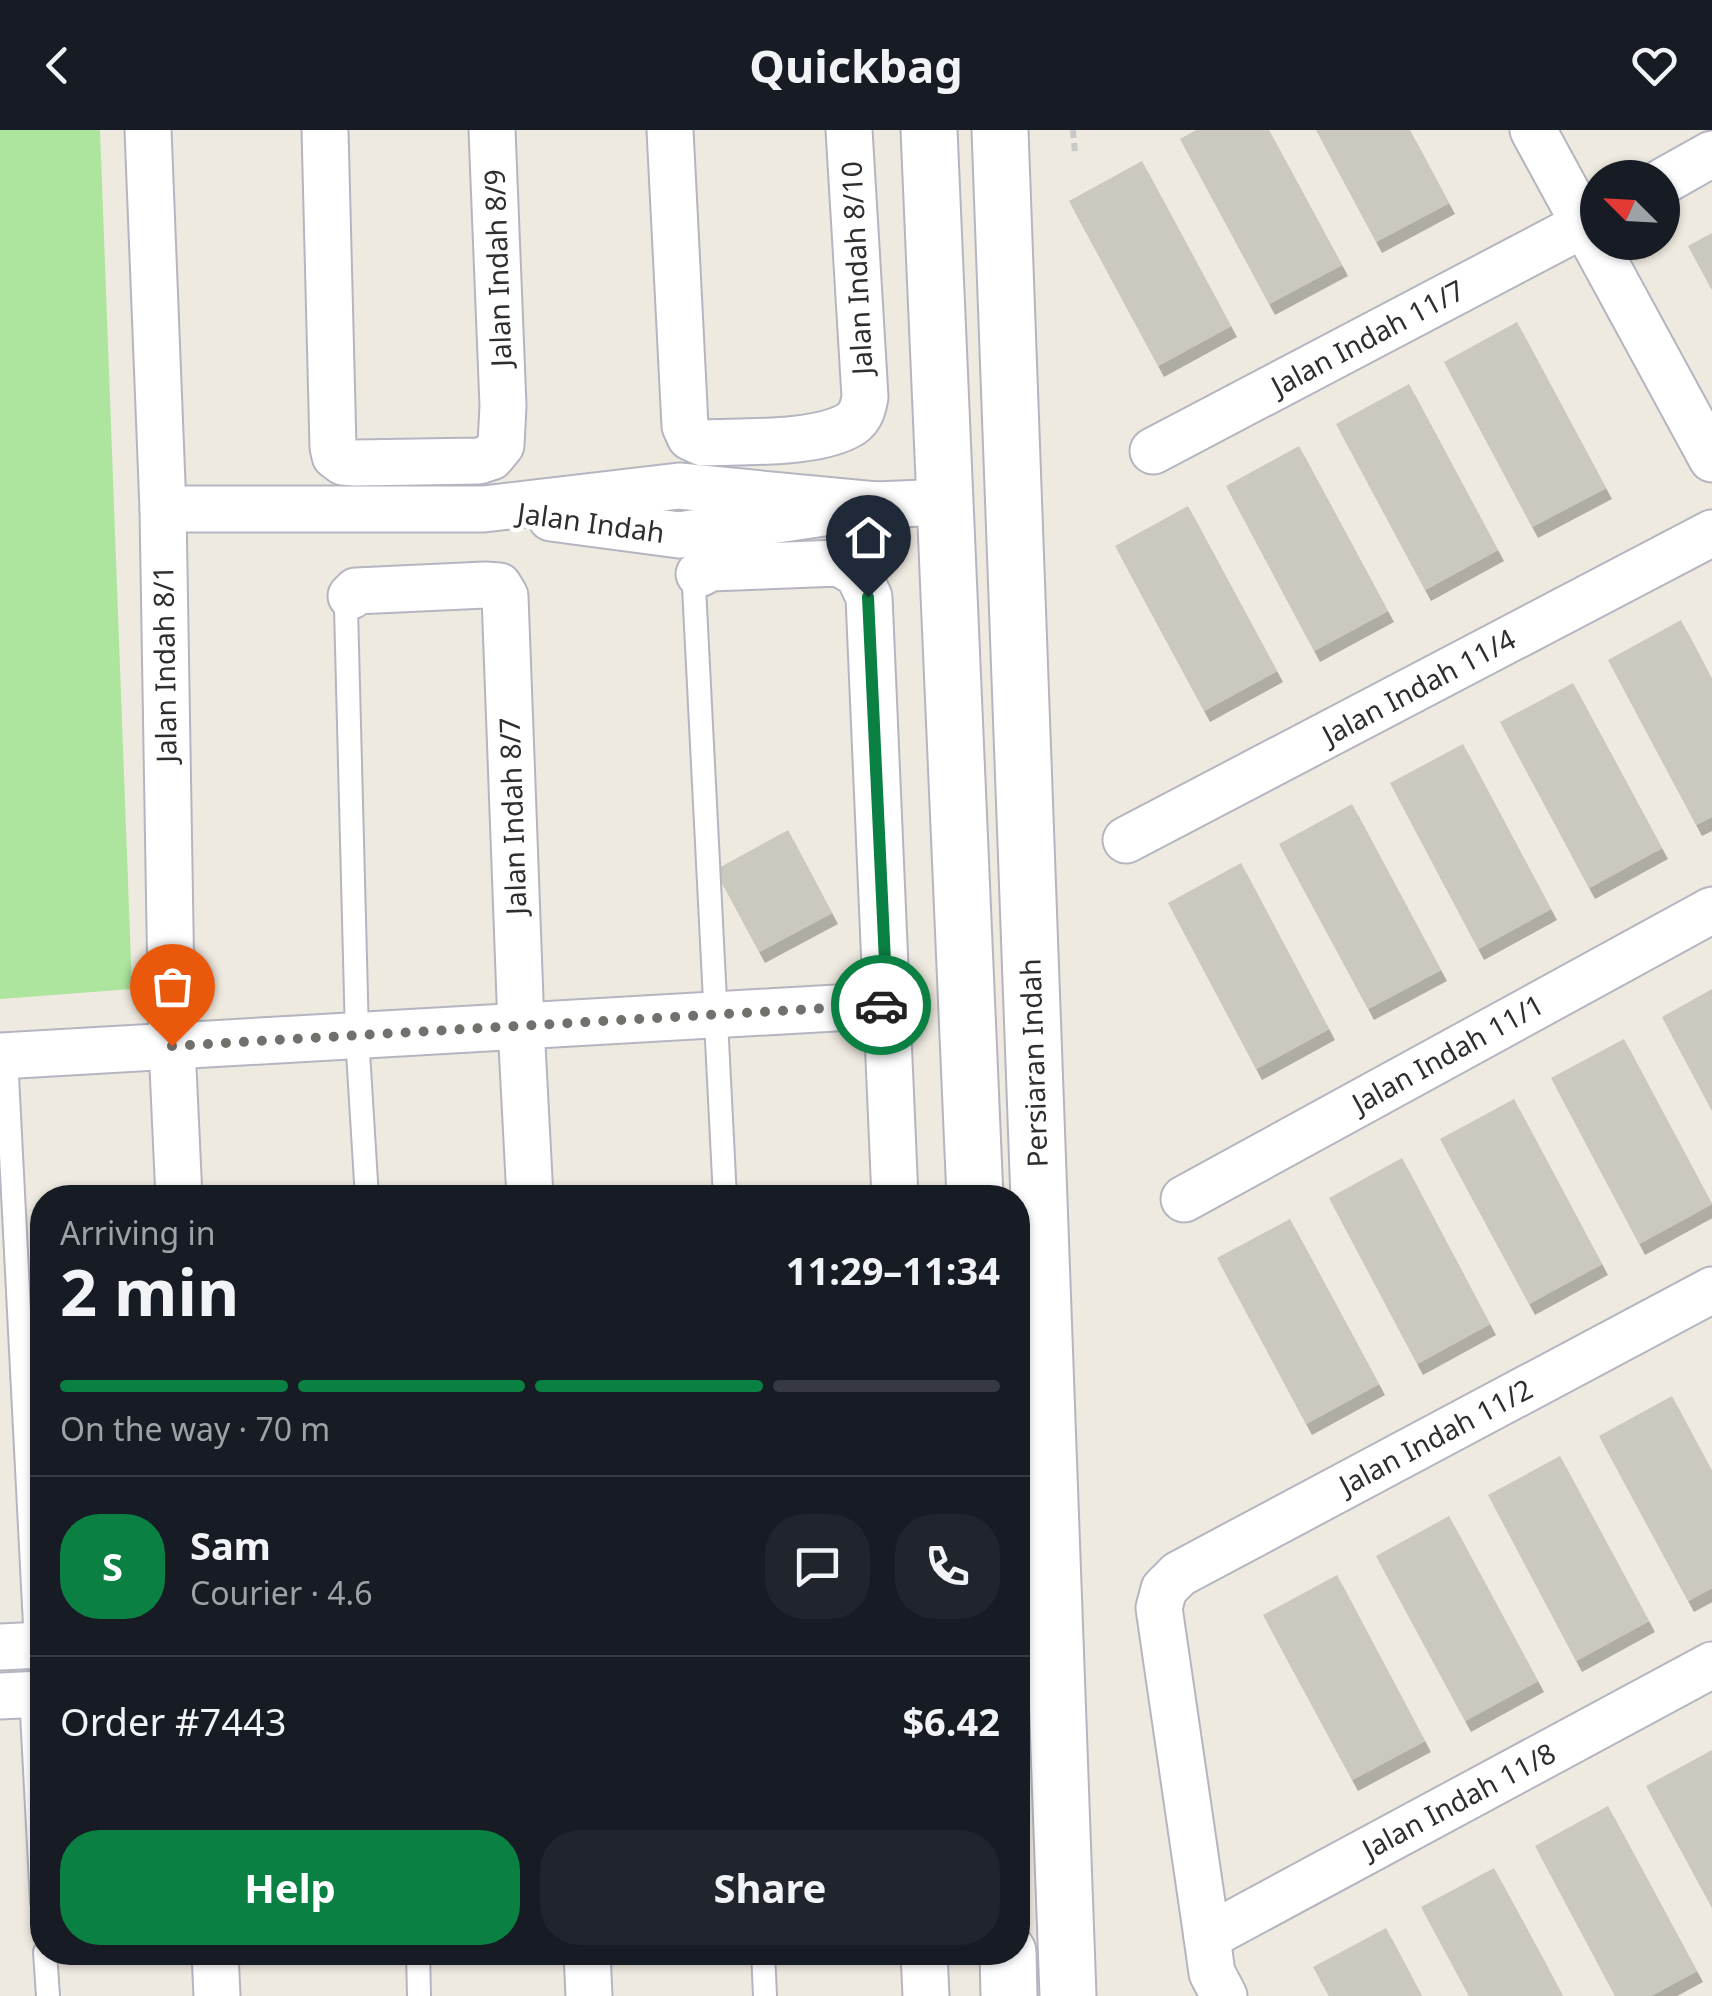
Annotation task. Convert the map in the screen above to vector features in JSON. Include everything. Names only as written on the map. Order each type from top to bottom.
[{"type":"main road","points":[[929,130],[975,1185]]},
{"type":"main road","name":"Persiaran Indah","points":[[1000,130],[1068,1996]]},
{"type":"main road","points":[[946,502],[978,472],[988,435],[1006,317]]},
{"type":"main road","points":[[946,502],[976,530],[1019,655]]},
{"type":"main road","points":[[1008,1965],[1009,1996]]},
{"type":"street","name":"Jalan Indah 8/1","points":[[148,130],[163,509],[172,1046],[178,1185]]},
{"type":"street","name":"Jalan Indah 8/9","points":[[325,130],[335,456],[343,462],[355,463],[478,460],[491,457],[502,446],[492,130]]},
{"type":"street","name":"Jalan Indah 8/10","points":[[670,130],[685,426],[690,438],[703,443],[816,437],[852,423],[862,412],[865,397],[849,130]]},
{"type":"street","points":[[1533,130],[1580,205]]},
{"type":"street","points":[[1680,172],[1712,154]]},
{"type":"street","name":"Jalan Indah 11/7","points":[[1153,451],[1580,226]]},
{"type":"street","points":[[1610,260],[1712,459]]},
{"type":"street","name":"Jalan Indah","points":[[163,509],[484,509],[679,486],[876,506],[946,502]]},
{"type":"street","name":"Jalan Indah 11/4","points":[[1126,840],[1712,533]]},
{"type":"street","points":[[699,574],[711,568],[838,562],[858,574],[868,597],[894,1185]]},
{"type":"street","name":"Jalan Indah 8/7","points":[[351,596],[356,591],[485,585],[499,586],[506,596],[529,1185]]},
{"type":"street","name":"Jalan Indah 11/1","points":[[1184,1199],[1712,910]]},
{"type":"street","points":[[3,1056],[887,1005]]},
{"type":"street","name":"Jalan Indah 11/2","points":[[1207,1937],[1159,1608],[1164,1589],[1178,1574],[1712,1290]]},
{"type":"street","name":"Jalan Indah 11/8","points":[[1207,1937],[1712,1665]]},
{"type":"street","points":[[1207,1937],[1212,1973],[1224,1996]]},
{"type":"street","points":[[216,1965],[217,1996]]},
{"type":"street","points":[[588,1965],[589,1996]]},
{"type":"street","points":[[925,1965],[926,1996]]},
{"type":"lane","points":[[699,574],[694,587],[724,1185]]},
{"type":"lane","points":[[351,596],[346,608],[357,1036],[366,1185]]},
{"type":"lane","points":[[3,1056],[26,1645]]},
{"type":"lane","points":[[25,1695],[30,1756]]},
{"type":"lane","points":[[46,1965],[48,1996]]},
{"type":"lane","points":[[419,1965],[420,1996]]},
{"type":"lane","points":[[764,1965],[765,1996]]},
{"type":"path","points":[[1073,130],[1075,153]]},
{"type":"green space","points":[[0,130],[100,130],[132,989],[0,999]]},
{"type":"building","points":[[1196,130],[1269,130],[1342,265],[1269,304],[1180,139]]},
{"type":"building","points":[[1316,130],[1410,130],[1449,203],[1376,242]]},
{"type":"building","points":[[1142,161],[1231,326],[1158,366],[1069,201]]},
{"type":"building","points":[[1712,233],[1712,290],[1688,246]]},
{"type":"building","points":[[1517,322],[1606,488],[1532,527],[1444,362]]},
{"type":"building","points":[[1409,384],[1498,550],[1425,590],[1336,424]]},
{"type":"building","points":[[1299,446],[1388,611],[1314,651],[1226,486]]},
{"type":"building","points":[[1188,506],[1277,671],[1204,711],[1115,546]]},
{"type":"building","points":[[1681,620],[1712,679],[1712,817],[1696,825],[1608,660]]},
{"type":"building","points":[[1573,683],[1662,848],[1589,888],[1500,722]]},
{"type":"building","points":[[1463,744],[1551,909],[1478,949],[1390,783]]},
{"type":"building","points":[[1352,804],[1441,970],[1368,1009],[1279,844]]},
{"type":"building","points":[[788,830],[832,913],[759,952],[715,870]]},
{"type":"building","points":[[1241,863],[1329,1029],[1256,1069],[1168,903]]},
{"type":"building","points":[[1712,989],[1712,1111],[1662,1017]]},
{"type":"building","points":[[1624,1039],[1712,1204],[1639,1244],[1551,1078]]},
{"type":"building","points":[[1514,1099],[1602,1264],[1529,1304],[1440,1139]]},
{"type":"building","points":[[1402,1158],[1490,1324],[1417,1364],[1329,1198]]},
{"type":"building","points":[[1290,1219],[1379,1384],[1306,1424],[1217,1258]]},
{"type":"building","points":[[1672,1396],[1712,1471],[1712,1588],[1688,1601],[1599,1436]]},
{"type":"building","points":[[1560,1456],[1649,1621],[1576,1661],[1488,1495]]},
{"type":"building","points":[[1449,1516],[1538,1681],[1465,1721],[1376,1556]]},
{"type":"building","points":[[1337,1575],[1425,1741],[1352,1780],[1263,1615]]},
{"type":"building","points":[[1712,1750],[1712,1908],[1646,1786]]},
{"type":"building","points":[[1608,1806],[1697,1971],[1651,1996],[1615,1996],[1535,1846]]},
{"type":"building","points":[[1494,1868],[1563,1996],[1469,1996],[1421,1907]]},
{"type":"building","points":[[1386,1928],[1422,1996],[1329,1996],[1313,1967]]},
{"type":"way so far","points":[[172,1046],[881,1005]]},
{"type":"route","points":[[868,597],[887,1005],[881,1005]]}]
